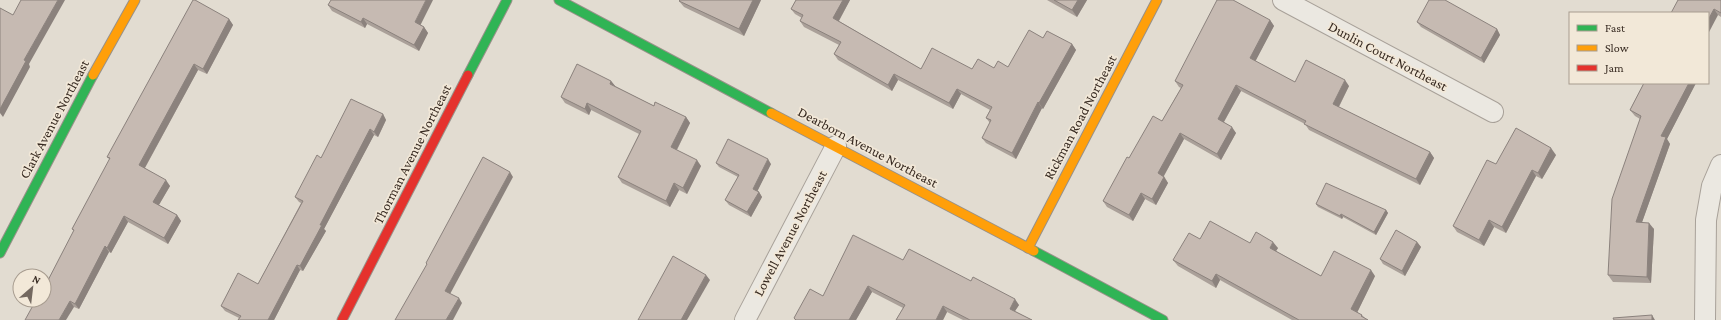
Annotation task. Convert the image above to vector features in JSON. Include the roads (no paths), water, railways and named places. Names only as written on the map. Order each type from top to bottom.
[{"type":"street","name":"Clark Avenue Northeast","points":[[0,253],[101,60],[135,0]]},
{"type":"street","name":"Thorman Avenue Northeast","points":[[342,320],[507,0]]},
{"type":"street","name":"Dearborn Avenue Northeast","points":[[560,0],[1028,248],[1155,318]]},
{"type":"street","name":"Rickman Road Northeast","points":[[1028,248],[1157,0]]},
{"type":"street","name":"Dunlin Court Northeast","points":[[1283,0],[1493,112]]},
{"type":"street","name":"Lowell Avenue Northeast","points":[[745,320],[836,146]]},
{"type":"street","points":[[1705,320],[1706,220],[1712,186],[1721,165]]}]
